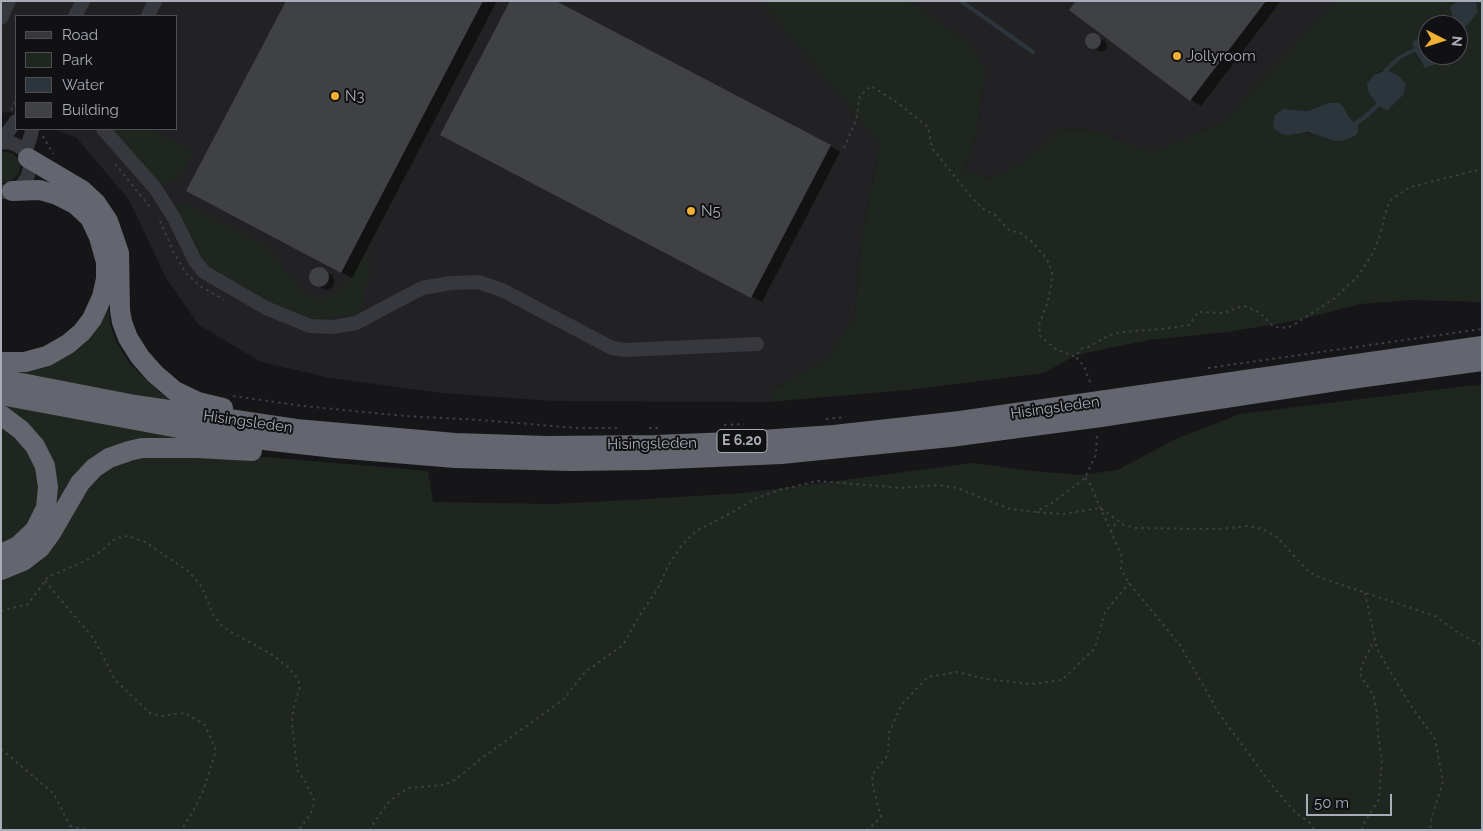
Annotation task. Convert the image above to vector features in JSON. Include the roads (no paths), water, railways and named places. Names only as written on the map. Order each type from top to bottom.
[{"type":"highway","points":[[27,155],[47,170],[76,185],[88,194],[104,214],[113,232],[118,253],[122,322],[131,344],[155,374],[175,390],[198,402],[234,411],[287,418],[296,429]]},
{"type":"highway","points":[[1,362],[25,362],[47,356],[68,344],[82,332],[92,318],[102,297],[106,279],[106,262],[99,237],[90,218],[75,204],[57,195],[40,190],[7,191]]},
{"type":"highway","name":"Hisingsleden","points":[[1,379],[135,406],[296,429],[432,441],[548,446],[655,445],[834,435],[987,418],[1482,346]]},
{"type":"highway","name":"Hisingsleden","points":[[1,395],[246,438],[455,458],[598,461],[706,458],[831,450],[950,437],[1482,361]]},
{"type":"highway","points":[[1,415],[21,430],[35,446],[45,466],[48,487],[46,508],[35,530],[18,546],[1,554]]},
{"type":"highway","points":[[1,570],[16,565],[28,558],[45,543],[76,488],[88,473],[109,458],[129,450],[163,447],[219,448],[389,462],[401,454]]},
{"type":"street","points":[[1,18],[9,1]]},
{"type":"street","points":[[76,15],[83,1]]},
{"type":"street","points":[[148,15],[155,1]]},
{"type":"street","points":[[15,122],[1,142],[17,145],[27,155]]},
{"type":"street","points":[[7,191],[21,186],[27,178],[30,168],[27,155],[32,130]]},
{"type":"street","points":[[104,130],[155,188],[174,218],[195,261],[204,272],[266,308],[310,326],[334,327],[356,323],[422,288],[451,282],[478,282],[502,290],[612,348],[625,350],[758,344]]},
{"type":"water","points":[[1457,1],[1476,1],[1478,12],[1468,24],[1468,15],[1452,15],[1450,7]]},
{"type":"water","points":[[1418,39],[1418,57],[1414,50],[1412,42]]},
{"type":"water","points":[[1386,70],[1398,75],[1406,85],[1404,94],[1387,111],[1377,104],[1371,96],[1367,83],[1374,75]]},
{"type":"water","points":[[1328,103],[1342,105],[1349,117],[1358,126],[1358,132],[1355,136],[1342,141],[1335,141],[1308,132],[1289,135],[1282,134],[1274,128],[1275,115],[1283,109],[1308,111]]},
{"type":"waterway","points":[[961,1],[1033,52]]},
{"type":"waterway","points":[[1386,70],[1400,57],[1414,50]]},
{"type":"waterway","points":[[1355,124],[1378,105]]},
{"type":"place","name":"Jollyroom","points":[[1177,56]]},
{"type":"place","name":"N3","points":[[335,96]]},
{"type":"place","name":"N5","points":[[691,211]]}]
